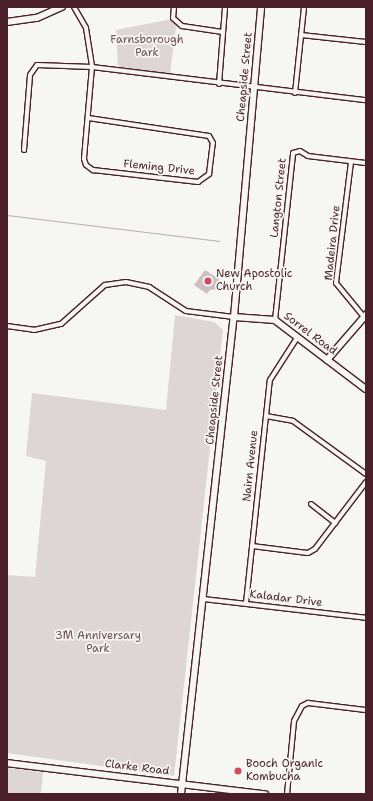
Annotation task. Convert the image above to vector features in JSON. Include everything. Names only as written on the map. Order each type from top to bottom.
[{"type":"street","points":[[7,22],[37,18],[62,7]]},
{"type":"street","name":"Fleming Drive","points":[[74,7],[86,28],[92,67],[84,159],[93,170],[198,182],[209,174],[213,143],[209,136],[88,118]]},
{"type":"street","points":[[174,7],[173,18],[182,26],[223,32]]},
{"type":"street","points":[[219,84],[225,7]]},
{"type":"street","name":"Cheapside Street","points":[[181,794],[234,317],[261,7]]},
{"type":"street","points":[[295,93],[304,7]]},
{"type":"street","points":[[301,35],[366,42]]},
{"type":"street","points":[[24,150],[33,68],[42,64],[92,67],[219,84],[366,100]]},
{"type":"street","name":"Langton Street","points":[[274,320],[293,153],[300,151],[308,156],[366,163]]},
{"type":"street","name":"Madeira Drive","points":[[351,162],[336,283],[365,316]]},
{"type":"street","points":[[7,326],[34,330],[61,324],[105,285],[126,282],[149,288],[186,312],[234,317]]},
{"type":"street","points":[[327,360],[365,316]]},
{"type":"street","name":"Sorrel Road","points":[[234,317],[274,320],[366,389]]},
{"type":"street","name":"Nairn Avenue","points":[[246,604],[270,380],[298,338]]},
{"type":"street","points":[[266,416],[293,421],[366,474]]},
{"type":"street","points":[[252,546],[308,553],[315,549],[366,482]]},
{"type":"street","points":[[311,504],[335,523]]},
{"type":"street","name":"Kaladar Drive","points":[[203,599],[366,618]]},
{"type":"street","points":[[287,794],[294,721],[302,706],[308,703],[366,710]]},
{"type":"street","name":"Clarke Road","points":[[7,763],[265,794]]},
{"type":"green space","name":"Farnsborough Park","points":[[172,19],[176,26],[170,74],[118,67],[116,30]]},
{"type":"green space","name":"3M Anniversary Park","points":[[175,315],[214,322],[223,330],[174,776],[7,753],[7,575],[35,577],[46,461],[26,456],[32,393],[166,410]]},
{"type":"green space","points":[[7,768],[43,772],[41,794],[7,794]]},
{"type":"building","name":"New Apostolic Church","points":[[205,270],[219,279],[221,289],[210,290],[207,294],[194,285]]},
{"type":"waterway","points":[[7,215],[219,241]]},
{"type":"place","name":"New Apostolic Church","points":[[208,281]]},
{"type":"place","name":"Booch Organic Kombucha","points":[[238,771]]}]
